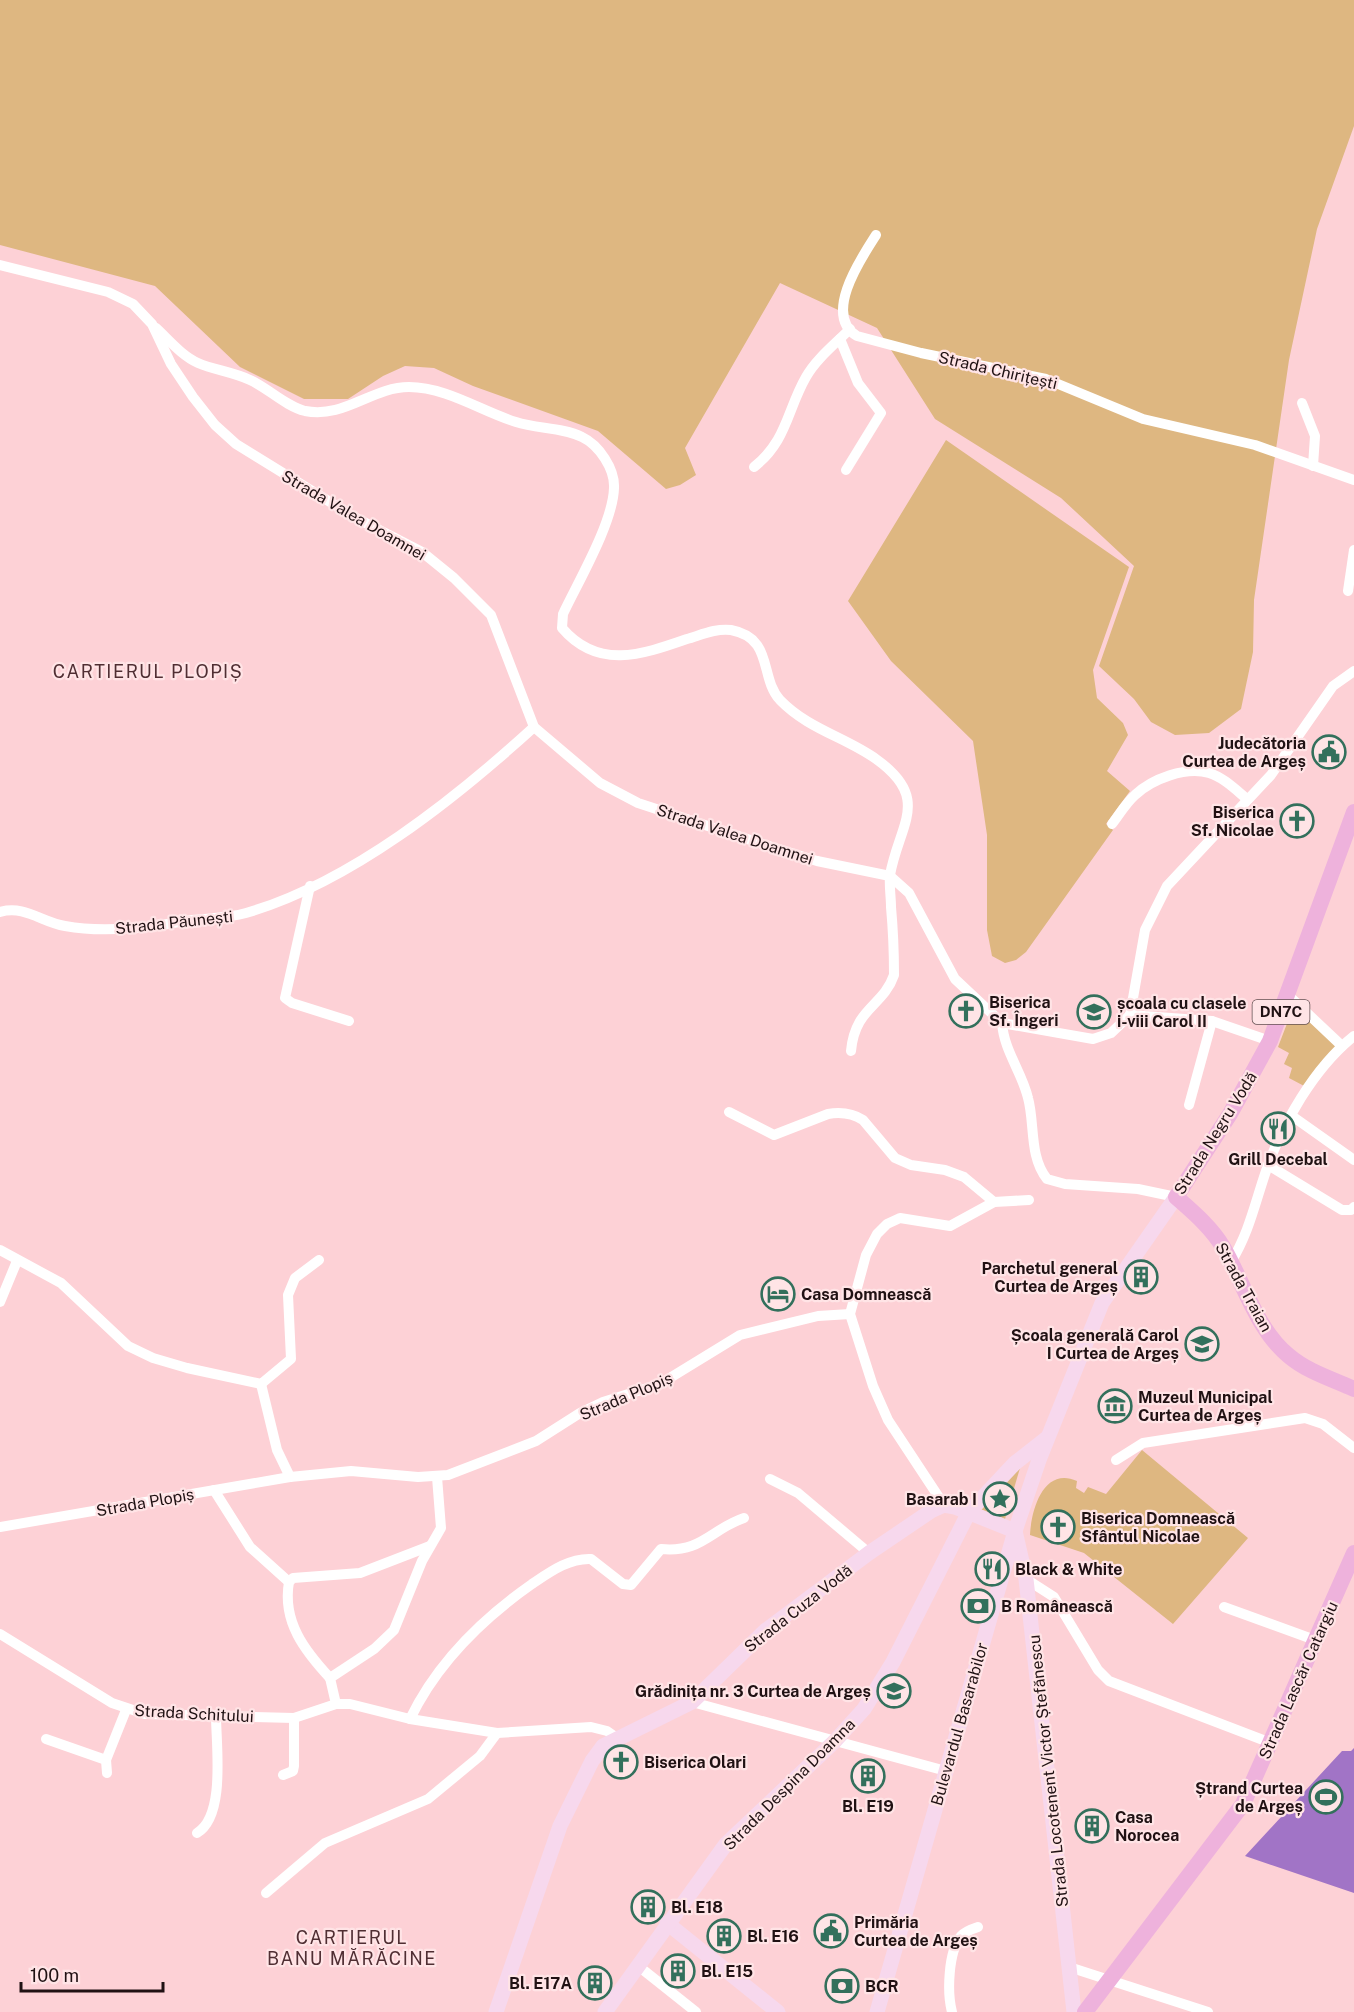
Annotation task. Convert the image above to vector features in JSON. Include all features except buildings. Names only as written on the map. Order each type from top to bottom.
[{"type":"main road","name":"Strada Negru Vodă","points":[[1176,1197],[1230,1114],[1270,1041],[1354,812]]},
{"type":"main road","name":"Strada Traian","points":[[1176,1197],[1216,1236],[1266,1330],[1276,1343],[1297,1363],[1352,1388]]},
{"type":"main road","name":"Strada Lascăr Catargiu","points":[[1086,2012],[1235,1817],[1354,1552]]},
{"type":"street","points":[[754,467],[780,437],[807,374],[850,329],[846,318],[846,290],[876,236]]},
{"type":"street","name":"Strada Valea Doamnei","points":[[0,265],[108,292],[133,304],[187,357],[250,380],[303,411],[337,411],[384,390],[408,387],[432,388],[494,416],[523,425],[582,436],[596,446],[612,474],[614,488],[601,532],[563,615],[562,628],[572,640],[590,652],[606,655],[656,650],[718,630],[730,630],[753,641],[765,658],[777,696],[791,711],[817,729],[874,757],[902,782],[910,812],[890,876],[894,975],[889,986],[858,1023],[851,1051]]},
{"type":"street","name":"Strada Valea Doamnei","points":[[152,324],[171,364],[193,397],[215,425],[236,444],[356,518],[422,552],[454,578],[491,615],[534,727],[586,772],[618,794],[797,855],[890,876]]},
{"type":"street","name":"Strada Chirițești","points":[[850,329],[857,336],[921,353],[1046,379],[1143,419],[1255,445],[1354,480]]},
{"type":"street","points":[[840,339],[858,383],[881,413],[846,470]]},
{"type":"street","points":[[1302,404],[1315,436],[1313,466]]},
{"type":"street","points":[[1348,591],[1354,550]]},
{"type":"street","points":[[890,876],[900,883],[913,900],[955,979],[1002,1023],[1093,1039],[1111,1033],[1130,1014],[1139,953],[1155,906],[1184,866],[1271,775],[1328,692],[1354,671]]},
{"type":"street","name":"Strada Păunești","points":[[0,912],[12,909],[25,911],[64,926],[134,928],[245,913],[310,886],[369,855],[481,775],[534,727]]},
{"type":"street","points":[[1112,824],[1132,798],[1144,788],[1157,780],[1186,772],[1209,773],[1247,799]]},
{"type":"street","points":[[310,886],[285,998],[292,1003],[349,1021]]},
{"type":"street","points":[[1288,995],[1342,1046]]},
{"type":"street","points":[[1130,1014],[1212,1021],[1270,1041]]},
{"type":"street","points":[[1189,1105],[1212,1021]]},
{"type":"street","points":[[1002,1023],[1007,1047],[1028,1095],[1035,1149],[1041,1170],[1047,1179],[1065,1184],[1123,1188],[1176,1197]]},
{"type":"street","points":[[1231,1262],[1248,1232],[1268,1165],[1292,1116],[1318,1076],[1342,1046],[1354,1036]]},
{"type":"street","points":[[729,1112],[774,1135],[828,1114],[857,1117],[868,1125],[895,1158],[911,1166],[945,1170],[964,1177],[994,1202]]},
{"type":"street","points":[[1292,1116],[1354,1160]]},
{"type":"street","points":[[1268,1165],[1342,1210],[1351,1210],[1354,1207]]},
{"type":"street","name":"Strada Negru Vodă","points":[[1047,1438],[1102,1303],[1176,1197]]},
{"type":"street","points":[[1015,1531],[969,1512],[944,1505],[888,1420],[873,1386],[850,1314],[866,1255],[873,1240],[883,1227],[892,1221],[907,1218],[950,1226],[994,1202],[1029,1200]]},
{"type":"street","points":[[0,1250],[17,1262],[31,1266],[61,1283],[128,1346],[153,1358],[187,1368],[261,1384]]},
{"type":"street","points":[[261,1384],[291,1359],[290,1289],[295,1278],[319,1260]]},
{"type":"street","points":[[0,1302],[17,1262]]},
{"type":"street","name":"Strada Plopiș","points":[[0,1527],[290,1477],[372,1471],[437,1478],[460,1472],[528,1445],[580,1413],[660,1384],[740,1335],[818,1316],[850,1314]]},
{"type":"street","points":[[261,1384],[277,1450],[290,1477]]},
{"type":"street","points":[[1116,1460],[1143,1443],[1305,1418],[1323,1424],[1354,1448]]},
{"type":"street","name":"Strada Despina Doamna","points":[[605,2012],[726,1844],[834,1742],[864,1709],[883,1680],[969,1512],[1015,1463],[1047,1438]]},
{"type":"street","name":"Bulevardul Basarabilor","points":[[877,2012],[1015,1531],[1047,1438]]},
{"type":"street","points":[[330,1678],[389,1636],[430,1546],[441,1528],[437,1478]]},
{"type":"street","points":[[770,1479],[798,1493],[869,1553]]},
{"type":"street","points":[[214,1490],[250,1546],[289,1582],[295,1635],[330,1678],[336,1704]]},
{"type":"street","name":"Strada Cuza Vodă","points":[[496,2012],[560,1826],[598,1752],[617,1738],[692,1702],[766,1630],[869,1553],[944,1505]]},
{"type":"street","points":[[410,1719],[430,1684],[485,1619],[543,1576],[570,1563],[591,1559],[622,1584],[631,1585],[661,1549],[688,1547],[705,1541],[729,1523],[744,1518]]},
{"type":"street","name":"Strada Locotenent Victor Ștefănescu","points":[[1015,1531],[1026,1579],[1074,2012]]},
{"type":"street","points":[[289,1582],[293,1578],[360,1573],[430,1546]]},
{"type":"street","points":[[1026,1579],[1054,1597],[1098,1670],[1109,1681],[1270,1743]]},
{"type":"street","points":[[1224,1607],[1315,1640]]},
{"type":"street","name":"Strada Schitului","points":[[0,1634],[126,1710],[145,1714],[294,1718],[336,1704],[350,1704],[410,1719],[497,1733],[591,1727],[607,1731],[617,1738]]},
{"type":"street","points":[[692,1702],[946,1771]]},
{"type":"street","points":[[107,1773],[106,1760],[126,1710]]},
{"type":"street","points":[[197,1833],[205,1829],[214,1810],[216,1715]]},
{"type":"street","points":[[283,1775],[292,1772],[294,1766],[294,1718]]},
{"type":"street","points":[[266,1893],[325,1843],[428,1799],[480,1756],[497,1733]]},
{"type":"street","points":[[46,1739],[106,1760]]},
{"type":"street","points":[[667,1923],[777,2012]]},
{"type":"street","points":[[952,2012],[948,1982],[958,1940],[965,1932],[978,1927]]},
{"type":"street","points":[[637,1965],[696,2012]]},
{"type":"street","points":[[1069,1967],[1112,1979],[1208,2012]]},
{"type":"shaded area","points":[[0,0],[1354,0],[1354,126],[1317,229],[1289,360],[1254,600],[1253,652],[1241,709],[1209,733],[1175,735],[1151,722],[1134,699],[1099,666],[1134,566],[1061,498],[935,419],[877,328],[780,283],[685,448],[696,475],[680,485],[666,489],[598,431],[473,386],[434,368],[405,366],[383,376],[348,399],[304,399],[240,367],[155,286],[0,245]]},
{"type":"shaded area","points":[[946,440],[1129,567],[1093,670],[1097,698],[1123,723],[1128,735],[1107,771],[1130,791],[1106,824],[1113,830],[1026,952],[1016,960],[1005,963],[992,956],[987,930],[987,835],[973,741],[891,661],[848,601]]},
{"type":"shaded area","points":[[1293,1008],[1338,1046],[1306,1087],[1289,1078],[1292,1068],[1284,1064],[1289,1053],[1278,1047]]},
{"type":"shaded area","points":[[1142,1450],[1248,1538],[1173,1624],[1084,1553],[1030,1535],[1036,1503],[1047,1485],[1065,1478],[1077,1481],[1076,1488],[1084,1493],[1088,1487],[1106,1494]]},
{"type":"shaded area","points":[[1020,1468],[1005,1519],[980,1509]]},
{"type":"shaded area","name":"Ștrand Curtea de Argeș","points":[[1354,1748],[1354,1893],[1245,1856],[1342,1751],[1351,1751]]},
{"type":"place","name":"Judecătoria Curtea de Argeș","points":[[1329,752]]},
{"type":"place","name":"Biserica Sf. Nicolae","points":[[1297,821]]},
{"type":"place","name":"Biserica Sf. Îngeri","points":[[966,1011]]},
{"type":"place","name":"școala cu clasele i-viii Carol II","points":[[1094,1012]]},
{"type":"place","name":"Grill Decebal","points":[[1278,1129]]},
{"type":"place","name":"Parchetul general Curtea de Argeș","points":[[1141,1277]]},
{"type":"place","name":"Casa Domnească","points":[[778,1294]]},
{"type":"place","name":"Școala generală Carol I Curtea de Argeș","points":[[1202,1344]]},
{"type":"place","name":"Muzeul Municipal Curtea de Argeș","points":[[1115,1406]]},
{"type":"place","name":"Basarab I","points":[[1000,1499]]},
{"type":"place","name":"Biserica Domnească Sfântul Nicolae","points":[[1058,1527]]},
{"type":"place","name":"Black & White","points":[[992,1569]]},
{"type":"place","name":"B Românească","points":[[978,1606]]},
{"type":"place","name":"Grădinița nr. 3 Curtea de Argeș","points":[[894,1691]]},
{"type":"place","name":"Biserica Olari","points":[[621,1762]]},
{"type":"place","name":"Bl. E19","points":[[868,1776]]},
{"type":"place","name":"Ștrand Curtea de Argeș","points":[[1326,1797]]},
{"type":"place","name":"Casa Norocea","points":[[1092,1826]]},
{"type":"place","name":"Bl. E18","points":[[648,1907]]},
{"type":"place","name":"Primăria Curtea de Argeș","points":[[831,1931]]},
{"type":"place","name":"Bl. E16","points":[[724,1936]]},
{"type":"place","name":"Bl. E15","points":[[678,1971]]},
{"type":"place","name":"Bl. E17A","points":[[595,1983]]},
{"type":"place","name":"BCR","points":[[842,1986]]},
{"type":"district","name":"CARTIERUL PLOPIȘ","points":[[148,672]]},
{"type":"district","name":"CARTIERUL BANU MĂRĂCINE","points":[[352,1948]]}]
